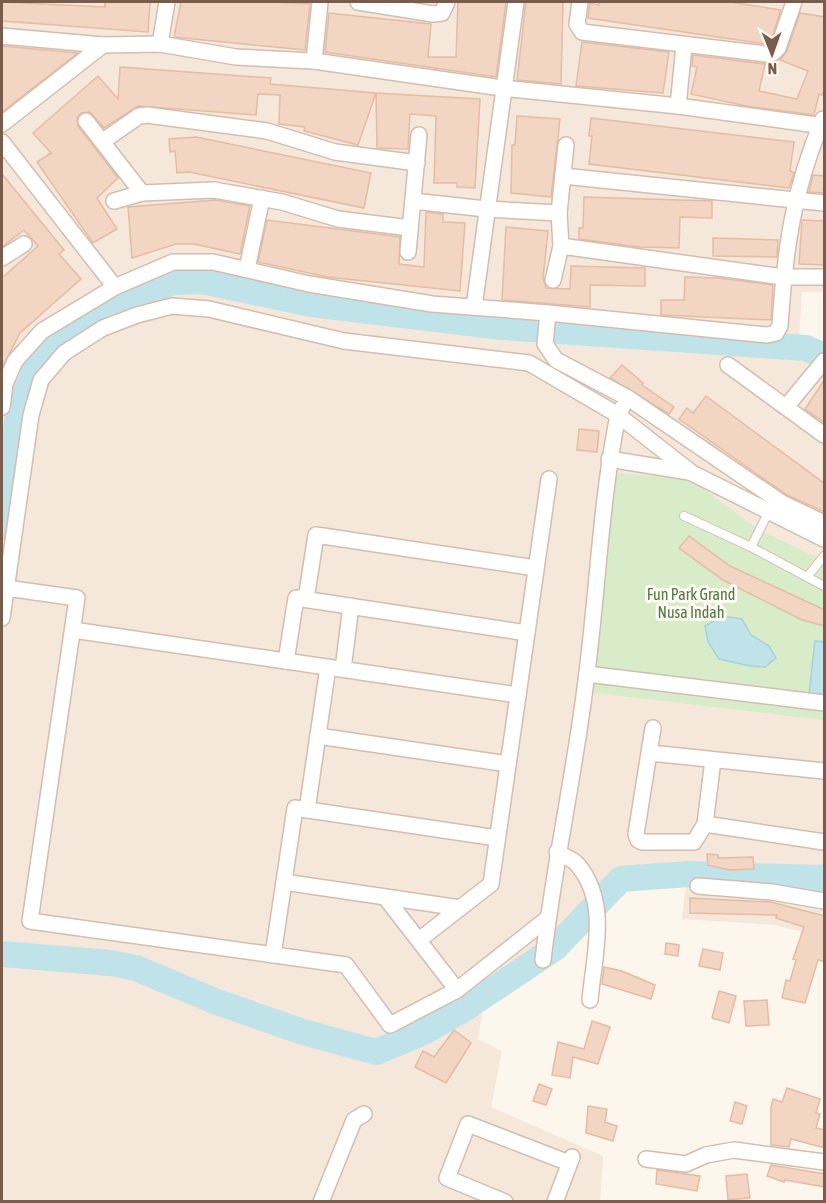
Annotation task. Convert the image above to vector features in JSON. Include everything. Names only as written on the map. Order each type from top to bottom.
[{"type":"street","points":[[160,44],[167,2]]},
{"type":"street","points":[[314,62],[320,2]]},
{"type":"street","points":[[358,2],[433,14],[442,13],[447,2]]},
{"type":"street","points":[[474,307],[502,88],[516,2]]},
{"type":"street","points":[[580,2],[578,24],[582,32],[684,46],[773,53],[778,48],[794,2]]},
{"type":"street","points":[[2,36],[103,45],[160,44],[236,57],[314,62],[502,88],[823,122],[794,200],[783,276],[780,326],[776,333],[767,335],[422,303],[309,284],[213,262],[173,262],[115,288],[42,331],[15,361],[5,384],[2,406]]},
{"type":"street","points":[[2,124],[103,45]]},
{"type":"street","points":[[678,106],[684,46]]},
{"type":"street","points":[[103,141],[139,116],[147,115],[267,131],[335,152],[417,163]]},
{"type":"street","points":[[86,121],[142,193]]},
{"type":"street","points":[[408,252],[419,135]]},
{"type":"street","points":[[2,142],[115,288]]},
{"type":"street","points":[[553,280],[561,246],[560,213],[566,145]]},
{"type":"street","points":[[563,176],[825,203]]},
{"type":"street","points":[[114,201],[142,193],[214,190],[262,198],[338,219],[410,228]]},
{"type":"street","points":[[247,269],[262,198]]},
{"type":"street","points":[[413,201],[486,209],[560,213]]},
{"type":"street","points":[[2,258],[24,244]]},
{"type":"street","points":[[561,246],[783,276],[825,277]]},
{"type":"street","points":[[2,618],[31,416],[41,380],[64,352],[103,328],[137,315],[172,306],[209,309],[344,341],[552,366],[628,398],[782,503],[825,523]]},
{"type":"street","points":[[548,316],[545,344],[552,366],[692,473],[825,539]]},
{"type":"street","points":[[786,407],[825,361]]},
{"type":"street","points":[[728,366],[825,435]]},
{"type":"street","points":[[544,952],[557,852],[587,674],[609,459],[618,415],[628,398]]},
{"type":"street","points":[[609,459],[692,473]]},
{"type":"street","points":[[419,940],[491,884],[549,479]]},
{"type":"street","points":[[306,599],[316,535],[536,568]]},
{"type":"street","points":[[6,588],[77,598],[30,921],[346,965],[390,1024],[458,990],[548,918]]},
{"type":"street","points":[[286,661],[296,598],[527,633]]},
{"type":"street","points":[[307,810],[318,736],[351,606]]},
{"type":"street","points":[[73,630],[518,695]]},
{"type":"street","points":[[587,674],[825,703]]},
{"type":"street","points":[[653,728],[636,834],[638,840],[642,842],[694,842],[705,824],[712,760]]},
{"type":"street","points":[[318,736],[508,764]]},
{"type":"street","points":[[650,753],[825,771]]},
{"type":"street","points":[[273,955],[295,808],[497,837]]},
{"type":"street","points":[[705,824],[825,842]]},
{"type":"street","points":[[557,852],[576,862],[596,904],[590,1000]]},
{"type":"street","points":[[284,882],[460,908]]},
{"type":"street","points":[[698,886],[772,892],[825,901]]},
{"type":"street","points":[[386,897],[458,990]]},
{"type":"street","points":[[321,1202],[354,1120],[364,1114]]},
{"type":"street","points":[[505,1202],[447,1178],[468,1124],[570,1160],[556,1201]]},
{"type":"street","points":[[646,1158],[686,1164],[706,1155],[734,1150],[825,1162]]},
{"type":"lane","points":[[751,547],[770,510]]},
{"type":"lane","points":[[684,516],[751,547],[825,586]]},
{"type":"lane","points":[[808,576],[825,556]]},
{"type":"shaded area","points":[[2,2],[824,2],[824,292],[802,292],[798,352],[824,358],[824,937],[774,925],[682,919],[687,874],[621,879],[555,948],[485,995],[478,1039],[502,1051],[491,1107],[603,1156],[600,1201],[2,1202]]},
{"type":"green space","name":"Fun Park Grand Nusa Indah","points":[[608,472],[691,480],[758,529],[824,561],[824,720],[579,691]]},
{"type":"water","points":[[722,616],[742,619],[751,635],[769,646],[776,658],[765,667],[719,659],[708,642],[705,626]]},
{"type":"water","points":[[815,641],[824,642],[824,696],[809,694]]},
{"type":"building","points":[[2,2],[105,7],[105,2],[150,2],[148,32],[2,21]]},
{"type":"building","points":[[181,2],[310,4],[305,50],[174,37]]},
{"type":"building","points":[[458,2],[506,2],[496,77],[325,52],[329,13],[431,24],[428,57],[456,57]]},
{"type":"building","points":[[526,2],[563,2],[561,84],[517,80]]},
{"type":"building","points":[[600,2],[731,2],[781,10],[770,43],[766,44],[588,18],[590,3],[599,5]]},
{"type":"building","points":[[800,13],[825,17],[825,88],[822,95],[819,94],[814,115],[746,106],[691,94],[697,67],[692,66],[693,55],[765,64],[759,91],[797,99],[808,71],[780,60],[787,51]]},
{"type":"building","points":[[582,42],[669,52],[663,93],[576,86]]},
{"type":"building","points":[[2,46],[78,53],[2,112]]},
{"type":"building","points":[[120,67],[271,78],[270,84],[376,93],[358,145],[304,131],[305,127],[279,124],[280,95],[258,94],[256,115],[138,106],[104,128],[90,112],[81,113],[77,118],[78,126],[118,178],[97,198],[117,229],[93,243],[37,162],[51,153],[33,133],[98,76],[118,99]]},
{"type":"building","points":[[376,93],[480,99],[475,188],[457,187],[457,183],[434,183],[436,116],[410,114],[408,149],[377,148]]},
{"type":"building","points":[[517,116],[560,119],[551,197],[511,193],[512,145],[515,145]]},
{"type":"building","points":[[591,118],[794,142],[790,171],[794,173],[789,188],[589,164]]},
{"type":"building","points":[[196,137],[371,173],[364,208],[189,172],[177,173],[175,151],[170,152],[169,139]]},
{"type":"building","points":[[2,174],[64,250],[59,254],[81,279],[20,333],[2,368],[2,278],[38,246],[24,230],[2,247]]},
{"type":"building","points":[[813,175],[825,176],[825,193],[809,192]]},
{"type":"building","points":[[584,197],[712,201],[712,218],[680,217],[679,248],[640,247],[579,239],[579,228],[583,228]]},
{"type":"building","points":[[215,200],[250,206],[240,254],[194,244],[176,244],[132,258],[128,207]]},
{"type":"building","points":[[426,212],[443,214],[443,222],[465,223],[460,291],[327,277],[258,262],[267,220],[400,237],[399,264],[424,267]]},
{"type":"building","points":[[802,220],[825,221],[825,265],[799,264]]},
{"type":"building","points":[[506,227],[548,231],[543,278],[546,288],[570,289],[571,266],[645,268],[645,286],[590,285],[590,307],[502,300]]},
{"type":"building","points":[[713,238],[778,240],[777,257],[713,256]]},
{"type":"building","points":[[685,277],[718,278],[773,285],[771,320],[661,315],[661,300],[684,300]]},
{"type":"building","points":[[622,365],[643,383],[642,385],[674,407],[669,414],[610,378]]},
{"type":"building","points":[[825,379],[825,423],[805,409]]},
{"type":"building","points":[[706,396],[825,484],[825,512],[787,495],[679,419],[687,408],[693,413]]},
{"type":"building","points":[[579,429],[599,431],[597,452],[577,450]]},
{"type":"building","points":[[689,536],[730,566],[825,610],[825,626],[802,620],[723,580],[679,548]]},
{"type":"building","points":[[707,854],[718,855],[718,858],[753,857],[754,869],[729,870],[708,865]]},
{"type":"building","points":[[690,898],[771,902],[825,916],[825,962],[818,960],[805,1003],[782,998],[786,980],[790,981],[796,960],[793,959],[804,927],[776,918],[777,915],[690,913]]},
{"type":"building","points":[[666,943],[679,945],[678,956],[665,954]]},
{"type":"building","points":[[703,949],[723,953],[720,970],[699,966]]},
{"type":"building","points":[[604,967],[622,971],[655,985],[651,999],[602,984]]},
{"type":"building","points":[[719,991],[736,996],[729,1023],[712,1018]]},
{"type":"building","points":[[767,1000],[769,1025],[746,1026],[744,1001]]},
{"type":"building","points":[[592,1021],[610,1027],[598,1064],[573,1057],[570,1078],[552,1075],[558,1042],[584,1049]]},
{"type":"building","points":[[454,1030],[471,1043],[446,1083],[415,1067],[423,1051],[434,1057]]},
{"type":"building","points":[[539,1084],[552,1089],[546,1105],[533,1101]]},
{"type":"building","points":[[787,1088],[820,1099],[816,1113],[820,1114],[816,1128],[825,1130],[825,1148],[791,1139],[789,1147],[771,1145],[773,1099],[782,1102]]},
{"type":"building","points":[[735,1102],[747,1106],[742,1124],[730,1121]]},
{"type":"building","points":[[588,1106],[607,1109],[605,1122],[617,1126],[613,1141],[586,1133]]},
{"type":"building","points":[[771,1165],[825,1174],[825,1187],[785,1180],[784,1182],[767,1176]]},
{"type":"building","points":[[657,1170],[700,1176],[697,1191],[656,1184]]},
{"type":"building","points":[[747,1174],[750,1198],[728,1200],[726,1176]]},
{"type":"waterway","points":[[2,527],[19,409],[35,370],[52,339],[107,302],[175,282],[202,281],[311,304],[502,327],[806,348],[824,356]]},
{"type":"waterway","points":[[2,954],[111,963],[136,968],[217,1002],[303,1032],[376,1052],[422,1033],[461,1011],[555,948],[621,879],[688,874],[824,878]]}]
